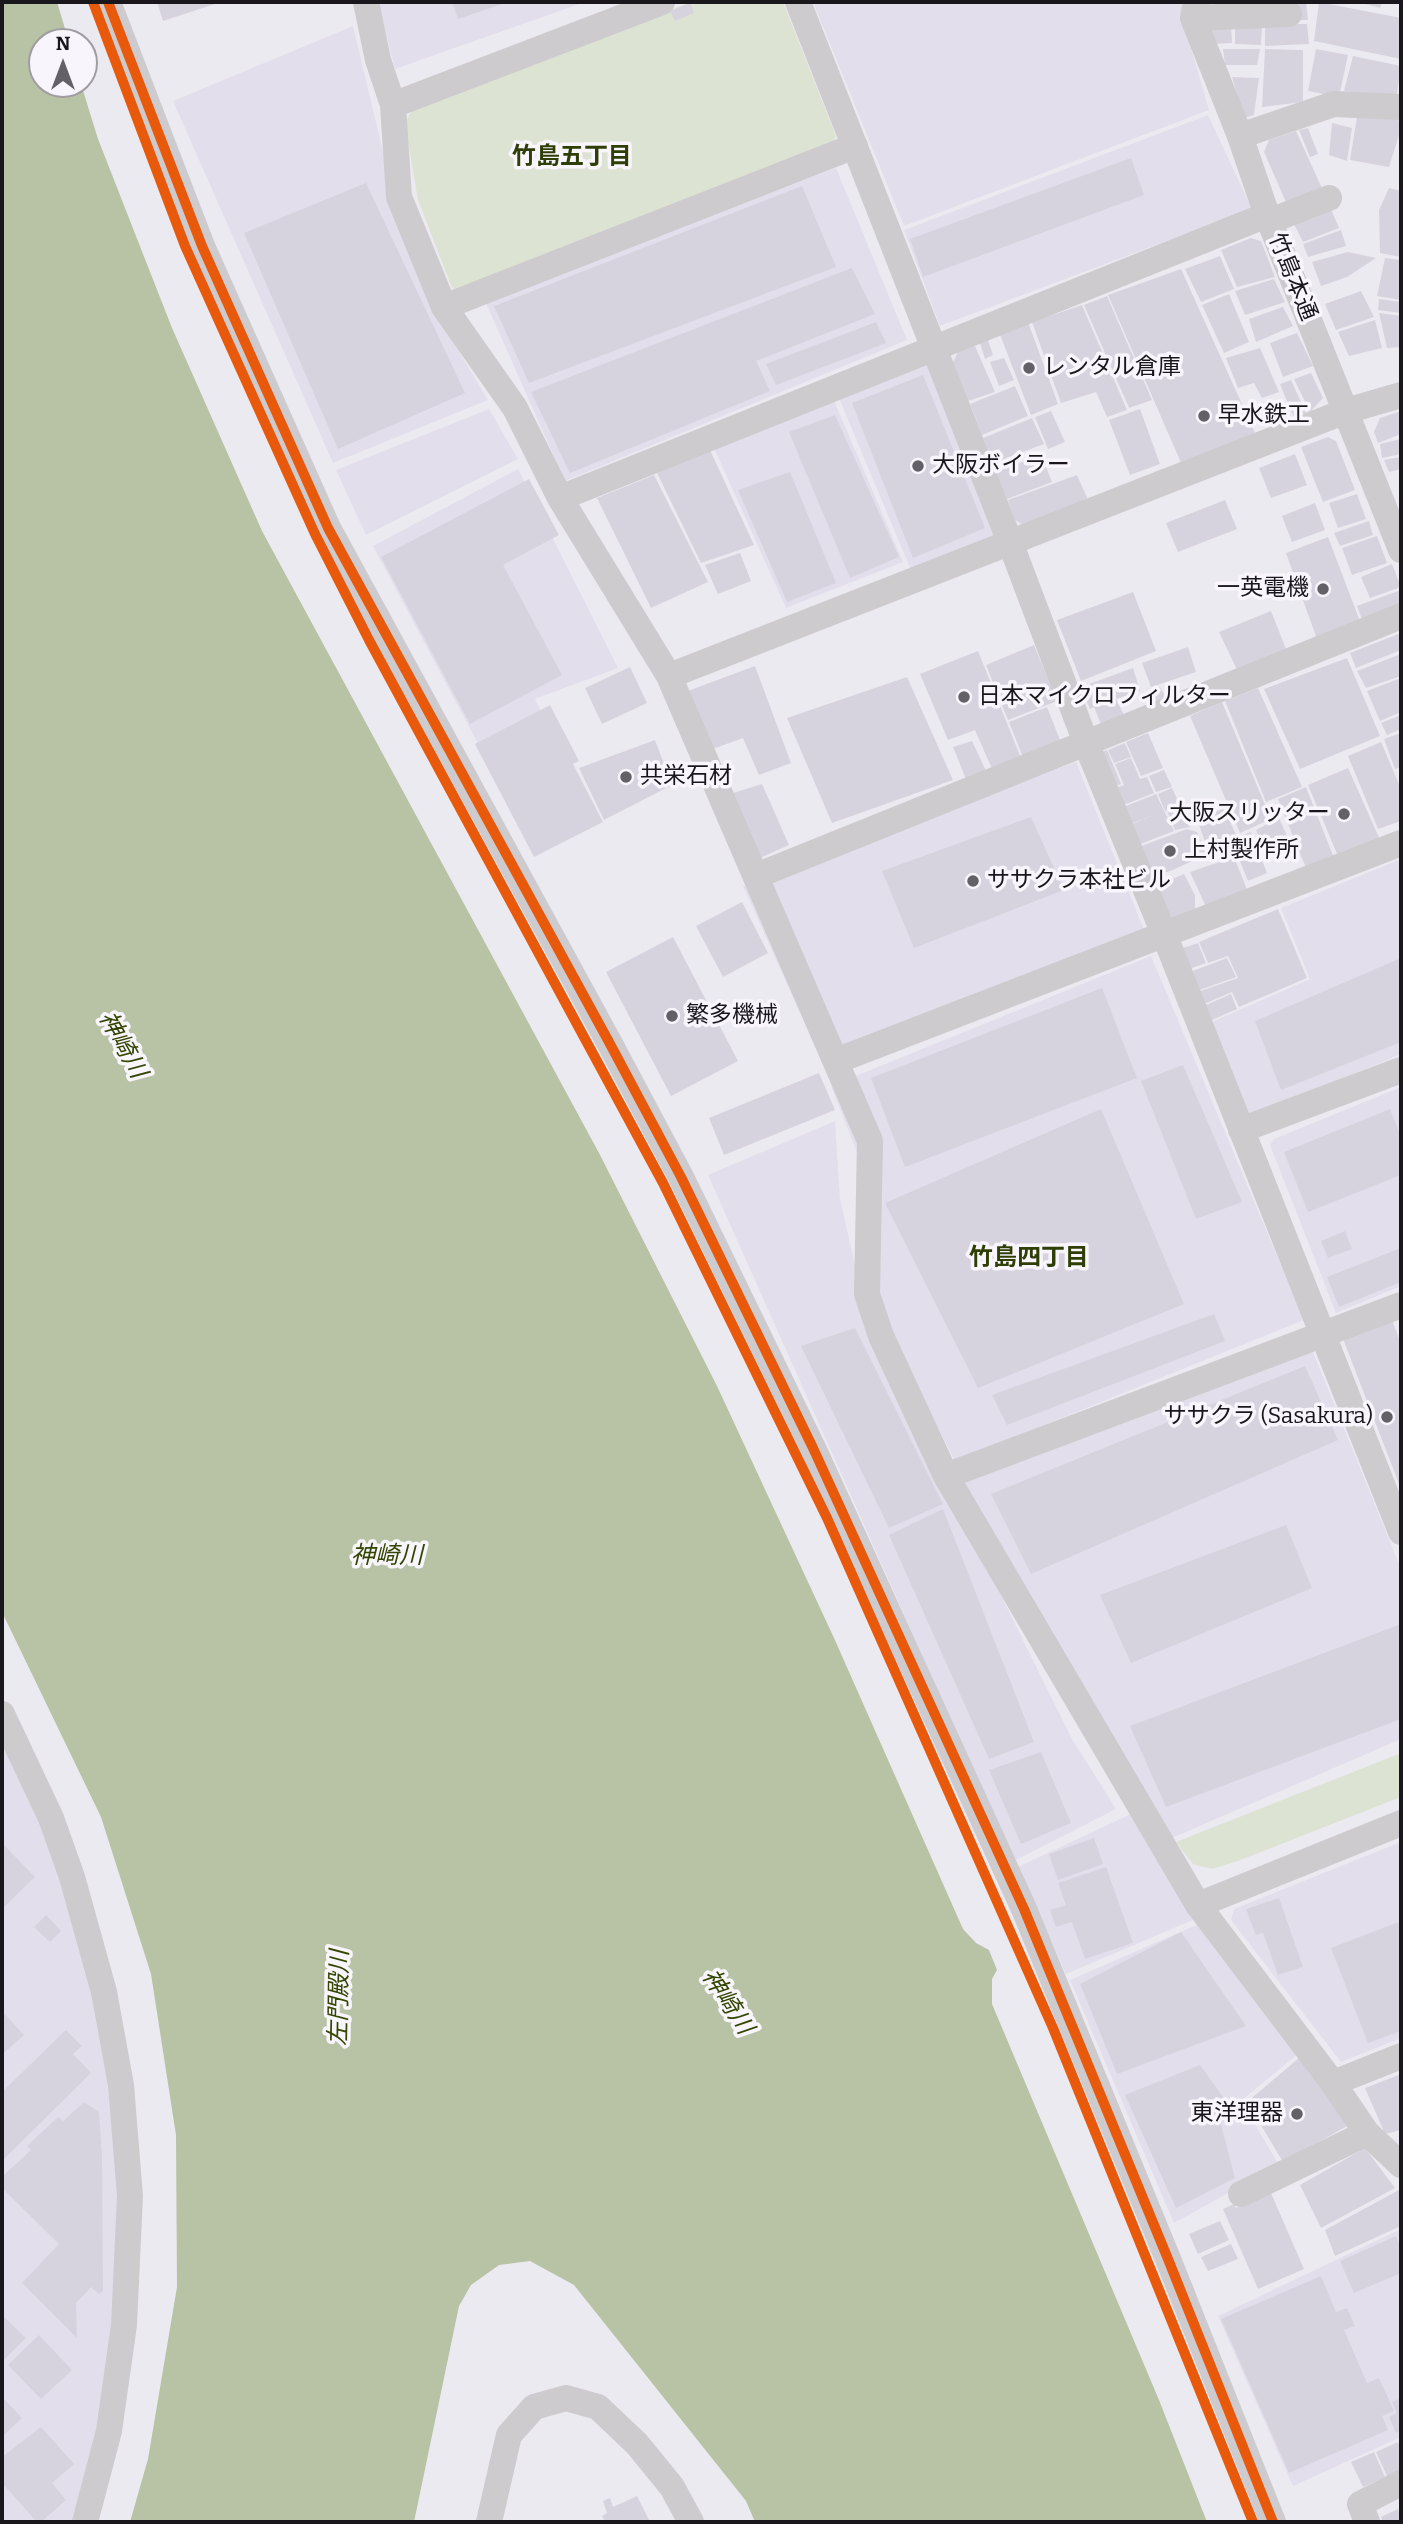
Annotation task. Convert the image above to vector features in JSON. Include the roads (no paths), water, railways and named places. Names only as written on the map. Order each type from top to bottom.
[{"type":"street","points":[[108,2],[202,246],[328,528],[629,1078],[681,1177],[813,1448],[1024,1909],[1273,2522]]},
{"type":"street","points":[[366,2],[379,60],[393,105],[399,197],[444,307],[515,408],[560,498],[669,676],[870,1141],[867,1294],[881,1336],[946,1476],[1198,1905],[1333,2083],[1367,2133],[1401,2165]]},
{"type":"street","points":[[393,105],[662,2]]},
{"type":"street","points":[[798,2],[1086,743],[1400,1528]]},
{"type":"street","points":[[1195,10],[1289,14]]},
{"type":"street","name":"竹島本通","points":[[1195,10],[1269,218],[1401,550]]},
{"type":"street","points":[[1240,136],[1334,104],[1401,107]]},
{"type":"street","points":[[444,307],[855,145]]},
{"type":"street","points":[[560,498],[934,348],[1269,218],[1329,198]]},
{"type":"street","points":[[669,676],[1346,411],[1401,395]]},
{"type":"street","points":[[756,876],[1401,616]]},
{"type":"street","points":[[835,1061],[1401,843]]},
{"type":"street","points":[[1241,1130],[1401,1070]]},
{"type":"street","points":[[946,1476],[1401,1305]]},
{"type":"street","points":[[2,1714],[51,1818],[72,1877],[104,1992],[125,2121],[130,2196],[124,2325],[109,2431],[85,2522]]},
{"type":"street","points":[[1198,1905],[1401,1823]]},
{"type":"street","points":[[1333,2083],[1401,2056]]},
{"type":"street","points":[[1241,2194],[1367,2133]]},
{"type":"street","points":[[489,2522],[509,2435],[534,2407],[566,2398],[598,2407],[637,2444],[672,2487],[691,2522]]},
{"type":"street","points":[[1367,2522],[1360,2504],[1401,2483]]},
{"type":"water","name":"神崎川","points":[[2,2],[57,2],[65,28],[28,28],[28,98],[85,98],[98,139],[172,328],[262,531],[599,1153],[717,1386],[834,1638],[963,1929],[976,1943],[989,1950],[997,1970],[992,1979],[992,2004],[1159,2400],[1207,2522],[755,2522],[746,2501],[574,2285],[530,2261],[499,2265],[471,2285],[459,2306],[414,2522],[130,2522],[148,2459],[177,2287],[176,2135],[151,1974],[101,1817],[2,1612]]},
{"type":"place","name":"レンタル倉庫","points":[[1029,368]]},
{"type":"place","name":"早水鉄工","points":[[1204,416]]},
{"type":"place","name":"大阪ボイラー","points":[[918,466]]},
{"type":"place","name":"一英電機","points":[[1323,589]]},
{"type":"place","name":"日本マイクロフィルター","points":[[964,697]]},
{"type":"place","name":"共栄石材","points":[[626,777]]},
{"type":"place","name":"大阪スリッター","points":[[1344,814]]},
{"type":"place","name":"上村製作所","points":[[1170,851]]},
{"type":"place","name":"ササクラ本社ビル","points":[[973,881]]},
{"type":"place","name":"繁多機械","points":[[672,1016]]},
{"type":"place","name":"ササクラ (Sasakura)","points":[[1387,1417]]},
{"type":"place","name":"東洋理器","points":[[1297,2114]]},
{"type":"district","name":"竹島五丁目","points":[[572,157]]},
{"type":"district","name":"竹島四丁目","points":[[1029,1258]]},
{"type":"water label","name":"左門殿川","points":[[340,1998]]}]
